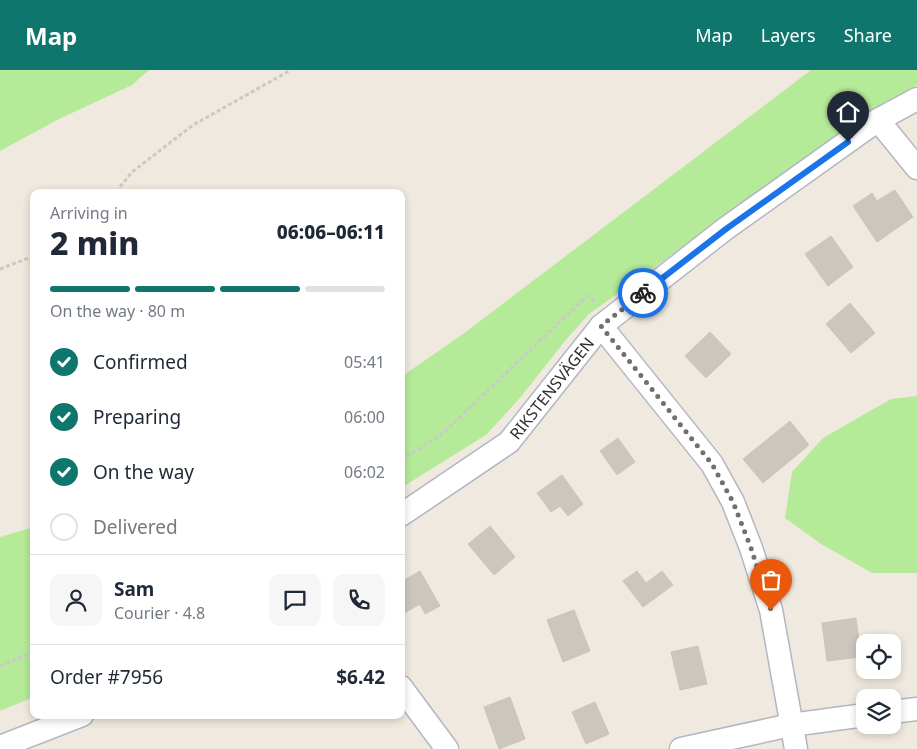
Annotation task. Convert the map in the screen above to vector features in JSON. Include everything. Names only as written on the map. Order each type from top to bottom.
[{"type":"street","name":"RIKSTENSVÄGEN","points":[[405,512],[510,442],[609,320],[726,229],[878,120],[917,99]]},
{"type":"street","points":[[878,120],[917,168]]},
{"type":"street","points":[[609,320],[712,464],[733,502],[751,548],[771,610],[796,749]]},
{"type":"street","points":[[405,693],[447,749]]},
{"type":"street","points":[[901,711],[917,709]]},
{"type":"street","points":[[681,749],[791,725],[856,716]]},
{"type":"street","points":[[0,747],[72,719]]},
{"type":"path","points":[[118,189],[132,172],[194,125],[291,70]]},
{"type":"path","points":[[0,269],[30,258]]},
{"type":"path","points":[[405,457],[442,434],[587,296],[609,320]]},
{"type":"path","points":[[0,666],[30,654]]},
{"type":"green space","points":[[0,70],[149,70],[132,85],[59,119],[0,151]]},
{"type":"green space","points":[[811,70],[917,70],[917,85],[867,115],[589,314],[520,398],[486,435],[405,486],[405,374],[463,334]]},
{"type":"green space","points":[[917,396],[917,573],[872,573],[821,544],[785,518],[792,472],[823,438],[891,399]]},
{"type":"green space","points":[[30,528],[30,699],[0,711],[0,537]]},
{"type":"building","points":[[895,190],[913,217],[877,242],[853,206],[872,193],[877,201]]},
{"type":"building","points":[[831,236],[853,267],[828,286],[805,254]]},
{"type":"building","points":[[850,303],[875,333],[851,353],[826,324]]},
{"type":"building","points":[[710,332],[731,354],[706,378],[685,356]]},
{"type":"building","points":[[790,421],[809,445],[763,483],[743,459]]},
{"type":"building","points":[[618,438],[635,462],[617,475],[600,451]]},
{"type":"building","points":[[562,475],[583,504],[568,516],[560,506],[551,512],[537,493]]},
{"type":"building","points":[[490,526],[515,557],[494,575],[468,544]]},
{"type":"building","points":[[420,571],[440,606],[425,614],[420,604],[405,613],[405,580]]},
{"type":"building","points":[[637,571],[646,583],[662,571],[673,585],[643,607],[623,581]]},
{"type":"building","points":[[574,610],[590,651],[563,662],[547,620]]},
{"type":"building","points":[[856,618],[858,634],[856,634],[856,658],[827,661],[822,623]]},
{"type":"building","points":[[698,646],[707,684],[680,690],[671,652]]},
{"type":"building","points":[[510,697],[525,739],[499,749],[484,707]]},
{"type":"building","points":[[595,702],[609,734],[586,744],[572,712]]},
{"type":"way so far","points":[[643,293],[601,326],[712,464],[733,502],[751,548],[771,610]]},
{"type":"route","points":[[643,293],[726,229],[848,142]]}]
